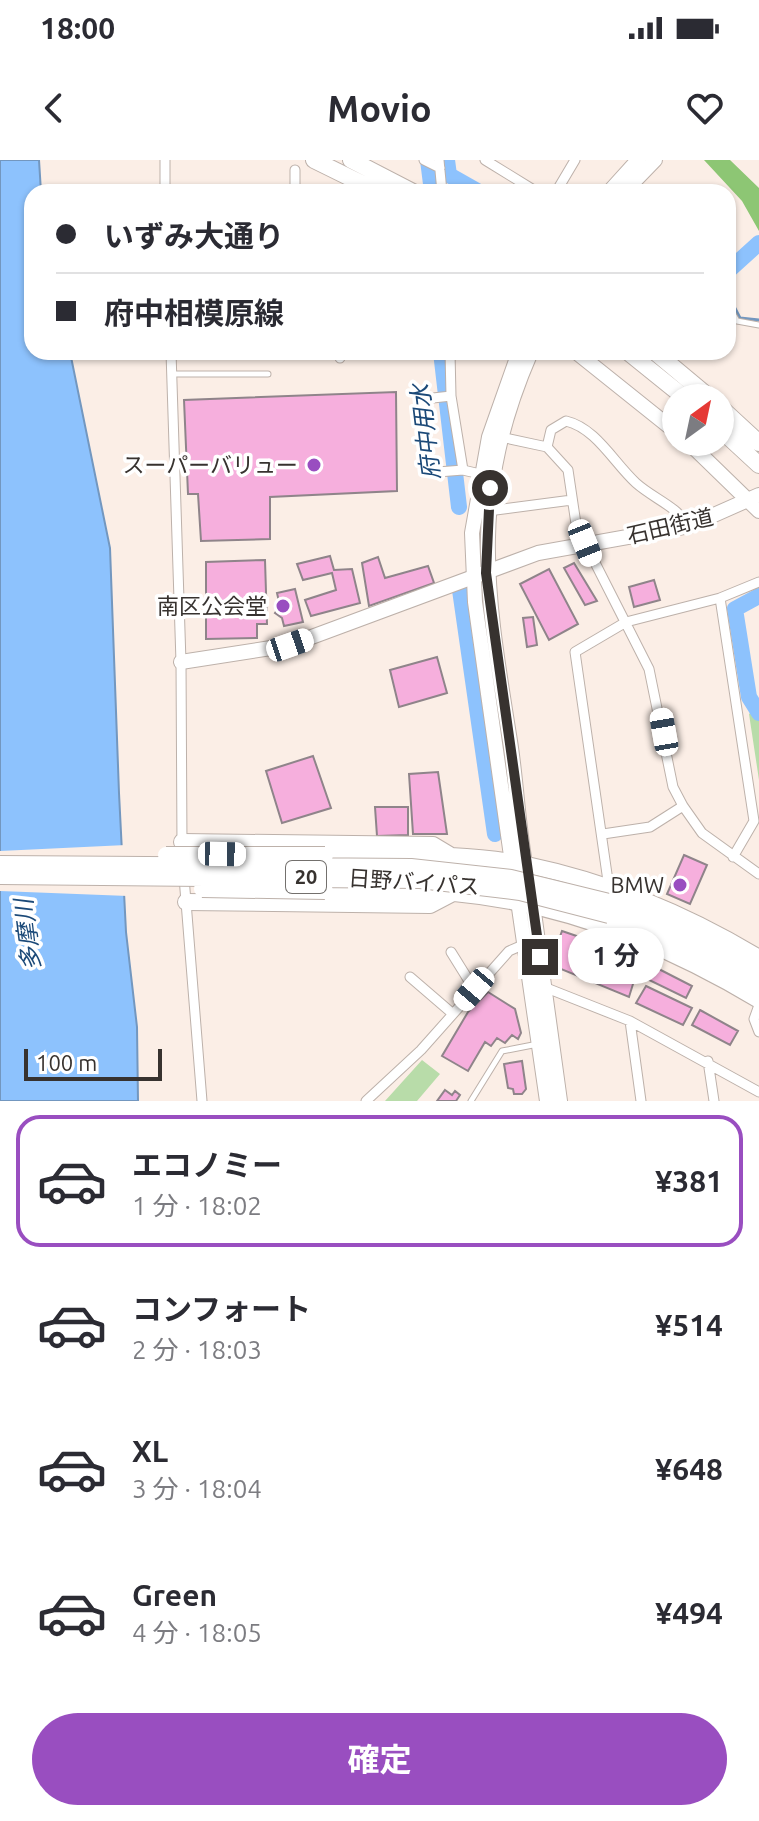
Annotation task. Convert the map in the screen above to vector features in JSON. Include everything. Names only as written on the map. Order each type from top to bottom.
[{"type":"highway","points":[[314,160],[363,184]]},
{"type":"highway","points":[[351,160],[397,184]]},
{"type":"highway","points":[[638,360],[668,384]]},
{"type":"highway","points":[[665,360],[693,384]]},
{"type":"highway","points":[[734,420],[759,443]]},
{"type":"highway","points":[[734,442],[759,465]]},
{"type":"highway","points":[[182,842],[433,845],[454,858]]},
{"type":"highway","points":[[21,870],[111,856],[325,855],[454,858],[519,864],[609,902],[700,925],[759,958]]},
{"type":"highway","name":"日野バイパス","points":[[0,864],[21,870],[420,880],[609,902],[690,935],[759,972]]},
{"type":"highway","points":[[21,870],[153,887],[453,893],[526,906],[636,937],[693,962],[759,1003]]},
{"type":"highway","name":"日野バイパス","points":[[0,876],[21,870]]},
{"type":"highway","points":[[186,902],[430,905],[453,893]]},
{"type":"highway","name":"日野バイパス","points":[[609,902],[759,987]]},
{"type":"main road","points":[[616,184],[638,160]]},
{"type":"main road","points":[[632,184],[655,160]]},
{"type":"main road","points":[[516,360],[496,415],[480,474],[472,533],[519,864],[544,987],[560,1101]]},
{"type":"main road","points":[[479,575],[501,437],[528,360]]},
{"type":"main road","points":[[586,360],[662,421]]},
{"type":"main road","points":[[704,456],[756,502]]},
{"type":"main road","name":"石田街道","points":[[181,662],[278,648],[549,550],[689,526],[756,502]]},
{"type":"main road","points":[[526,906],[525,944],[547,1101]]},
{"type":"street","points":[[165,160],[165,184]]},
{"type":"street","points":[[424,160],[438,164],[441,184]]},
{"type":"street","points":[[485,160],[524,184]]},
{"type":"street","points":[[561,184],[575,160]]},
{"type":"street","points":[[295,170],[295,184]]},
{"type":"street","points":[[171,360],[181,662],[182,842],[202,1101]]},
{"type":"street","points":[[449,360],[442,397],[461,470]]},
{"type":"street","points":[[547,447],[551,430],[566,421],[571,422],[594,438],[637,484],[681,513],[689,526]]},
{"type":"street","points":[[501,437],[547,447],[568,470],[582,543],[649,669],[673,787],[702,833],[759,874]]},
{"type":"street","points":[[440,472],[461,470],[480,474]]},
{"type":"street","points":[[488,511],[572,500]]},
{"type":"street","points":[[609,902],[603,834],[575,652],[626,622],[720,598],[759,582]]},
{"type":"street","points":[[720,598],[754,821],[733,857]]},
{"type":"street","points":[[603,834],[650,827],[683,806]]},
{"type":"street","points":[[366,1101],[453,1014],[509,951],[525,944]]},
{"type":"street","points":[[451,952],[474,989]]},
{"type":"street","points":[[410,977],[453,1014]]},
{"type":"street","points":[[544,987],[630,1021],[708,1061],[759,1092]]},
{"type":"street","points":[[759,1003],[754,1019],[759,1032]]},
{"type":"street","points":[[630,1021],[641,1101]]},
{"type":"street","points":[[708,1061],[714,1101]]},
{"type":"lane","points":[[736,319],[759,325]]},
{"type":"lane","points":[[171,374],[268,374]]},
{"type":"lane","points":[[471,1101],[502,1051],[539,1044]]},
{"type":"green space","points":[[704,160],[730,160],[759,188],[759,231],[736,195],[736,184],[726,184]]},
{"type":"green space","points":[[759,705],[759,780],[749,714]]},
{"type":"green space","points":[[422,1060],[440,1074],[417,1101],[385,1101]]},
{"type":"water","name":"多摩川","points":[[0,160],[39,160],[40,184],[24,184],[24,360],[72,360],[110,548],[126,932],[137,1027],[138,1101],[0,1101]]},
{"type":"pier","points":[[126,845],[128,896],[0,891],[0,851]]},
{"type":"building","points":[[396,392],[397,491],[270,497],[270,539],[201,541],[198,494],[188,494],[184,400]]},
{"type":"building","points":[[330,556],[334,570],[352,569],[360,603],[311,616],[305,600],[336,590],[332,573],[303,580],[297,564]]},
{"type":"building","points":[[378,557],[385,578],[428,566],[434,583],[369,606],[362,563]]},
{"type":"building","points":[[265,560],[267,624],[257,624],[257,638],[206,639],[206,562]]},
{"type":"building","points":[[574,563],[597,601],[585,605],[564,568]]},
{"type":"building","points":[[549,569],[578,624],[549,640],[520,584]]},
{"type":"building","points":[[654,580],[660,600],[634,607],[629,587]]},
{"type":"building","points":[[295,589],[303,622],[284,626],[282,618],[275,613],[280,606],[277,593]]},
{"type":"building","points":[[533,617],[537,645],[527,647],[523,618]]},
{"type":"building","points":[[437,657],[447,693],[399,707],[390,670]]},
{"type":"building","points":[[313,756],[331,808],[282,823],[266,771]]},
{"type":"building","points":[[438,772],[447,834],[413,834],[409,774]]},
{"type":"building","points":[[375,807],[408,807],[408,835],[377,836]]},
{"type":"building","points":[[684,855],[707,865],[690,904],[667,894]]},
{"type":"building","points":[[562,931],[641,958],[629,997],[556,967],[558,958],[554,953]]},
{"type":"building","points":[[649,964],[692,986],[686,998],[643,977]]},
{"type":"building","points":[[646,986],[692,1008],[683,1025],[636,1003]]},
{"type":"building","points":[[488,992],[515,1009],[521,1033],[518,1039],[512,1035],[505,1043],[497,1038],[491,1046],[485,1042],[468,1071],[442,1056],[468,1012]]},
{"type":"building","points":[[700,1010],[738,1031],[730,1045],[692,1025]]},
{"type":"building","points":[[522,1061],[526,1089],[522,1094],[514,1094],[513,1089],[508,1088],[504,1064]]},
{"type":"building","points":[[445,1090],[452,1095],[455,1091],[460,1095],[456,1101],[437,1101]]},
{"type":"waterway","name":"府中用水","points":[[428,160],[431,184]]},
{"type":"waterway","points":[[447,160],[449,175],[465,184]]},
{"type":"waterway","points":[[736,264],[759,243]]},
{"type":"waterway","points":[[736,310],[740,318],[759,320]]},
{"type":"waterway","name":"府中用水","points":[[442,360],[459,507]]},
{"type":"waterway","points":[[460,590],[495,834]]},
{"type":"waterway","points":[[759,596],[735,609],[749,697],[759,713]]},
{"type":"place","name":"スーパーバリュー","points":[[314,465]]},
{"type":"place","name":"南区公会堂","points":[[283,606]]},
{"type":"place","name":"BMW","points":[[680,885]]},
{"type":"route","points":[[490,488],[486,573],[540,957]]}]
